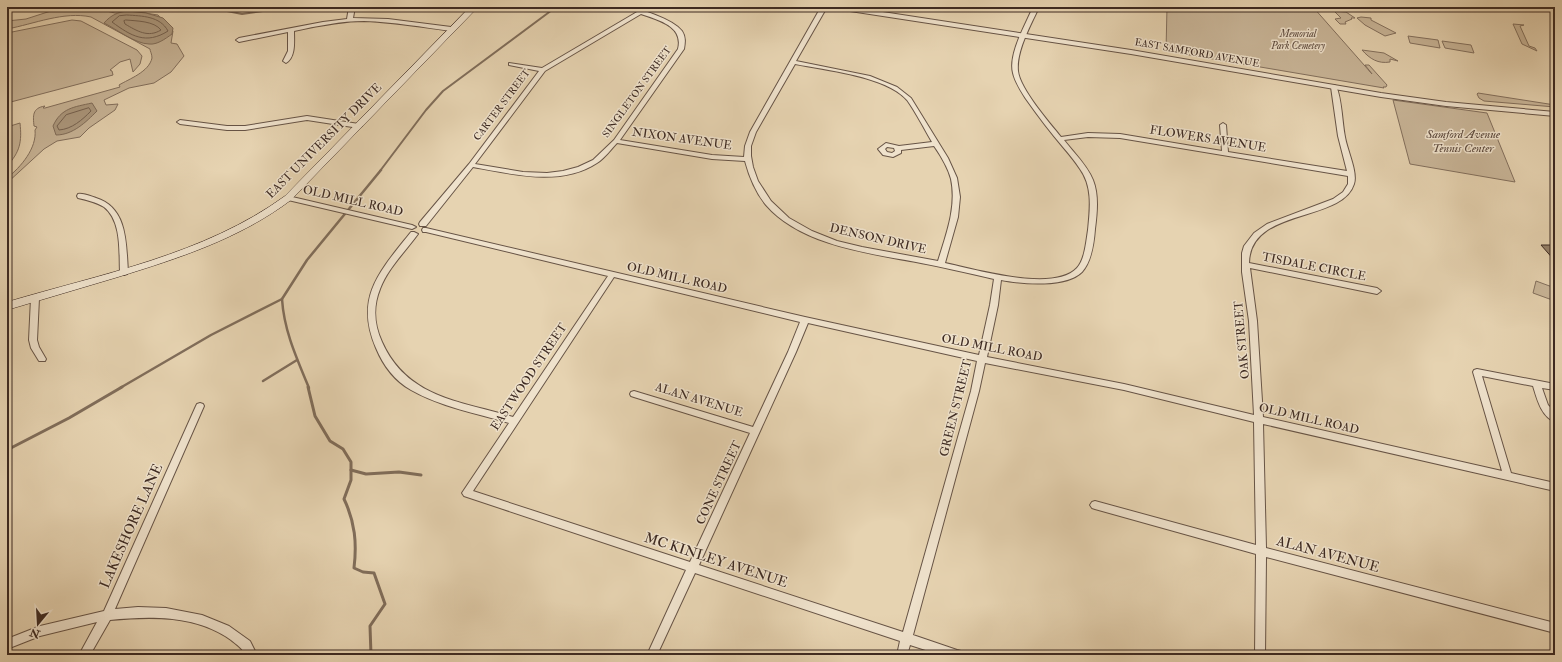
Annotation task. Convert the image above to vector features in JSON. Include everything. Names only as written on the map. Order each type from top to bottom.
[{"type":"main road","name":"EAST UNIVERSITY DRIVE","points":[[7,306],[124,272],[213,242],[261,218],[288,198],[474,7]]},
{"type":"street","points":[[350,20],[352,7]]},
{"type":"street","name":"SINGLETON STREET","points":[[470,166],[539,175],[564,173],[595,161],[616,141],[681,49],[683,41],[679,31],[670,25],[628,7]]},
{"type":"street","points":[[746,159],[753,132],[824,7]]},
{"type":"street","name":"EAST SAMFORD AVENUE","points":[[837,7],[1131,52],[1334,87],[1446,104],[1555,114]]},
{"type":"street","points":[[998,276],[1047,281],[1066,277],[1080,270],[1086,259],[1090,235],[1093,194],[1089,178],[1027,95],[1017,78],[1015,64],[1023,36],[1036,7]]},
{"type":"street","name":"CARTER STREET","points":[[424,227],[543,70],[641,12]]},
{"type":"street","points":[[239,40],[326,23],[350,20],[386,21],[451,30]]},
{"type":"street","points":[[286,61],[290,51],[291,30]]},
{"type":"street","points":[[793,62],[868,77],[895,88],[909,99],[952,173],[957,197],[954,217],[941,264]]},
{"type":"street","points":[[511,64],[543,70]]},
{"type":"street","points":[[1334,87],[1343,142],[1351,174]]},
{"type":"street","points":[[180,122],[227,128],[245,128],[307,118],[359,126]]},
{"type":"street","points":[[1223,125],[1225,152]]},
{"type":"street","name":"FLOWERS AVENUE","points":[[1060,139],[1088,135],[1120,136],[1225,152],[1351,174]]},
{"type":"street","name":"NIXON AVENUE","points":[[616,141],[712,157],[746,159]]},
{"type":"street","points":[[898,148],[936,144]]},
{"type":"street","name":"DENSON DRIVE","points":[[746,159],[757,187],[766,199],[787,219],[800,228],[832,242],[852,247],[998,276]]},
{"type":"street","name":"OAK STREET","points":[[1260,655],[1260,420],[1252,303],[1246,266],[1248,246],[1255,236],[1277,221],[1339,199],[1351,185],[1351,174]]},
{"type":"street","points":[[80,196],[99,201],[112,211],[118,219],[121,229],[124,272]]},
{"type":"street","name":"OLD MILL ROAD","points":[[288,198],[343,210],[413,230]]},
{"type":"street","points":[[424,227],[420,234],[413,230],[388,266],[376,288],[371,310],[373,337],[391,368],[403,380],[418,390],[435,398],[514,421]]},
{"type":"street","name":"OLD MILL ROAD","points":[[424,227],[612,275],[805,320],[981,359],[1064,374],[1124,387],[1260,420],[1555,487]]},
{"type":"street","name":"TISDALE CIRCLE","points":[[1246,266],[1377,291]]},
{"type":"street","name":"EASTWOOD STREET","points":[[467,493],[612,275]]},
{"type":"street","name":"GREEN STREET","points":[[902,655],[975,391],[996,297],[998,276]]},
{"type":"street","points":[[35,298],[33,340],[35,348],[42,359]]},
{"type":"street","name":"CONE STREET","points":[[652,655],[756,431],[805,320]]},
{"type":"street","points":[[1508,477],[1477,372],[1555,387]]},
{"type":"street","points":[[1536,383],[1544,407],[1555,418]]},
{"type":"street","name":"ALAN AVENUE","points":[[634,394],[756,431]]},
{"type":"street","name":"LAKESHORE LANE","points":[[84,655],[107,615],[200,406]]},
{"type":"street","name":"MC KINLEY AVENUE","points":[[467,493],[957,655]]},
{"type":"street","name":"ALAN AVENUE","points":[[1095,505],[1555,628]]},
{"type":"street","points":[[7,644],[40,631],[107,615],[138,612],[166,613],[202,620],[225,630],[246,645],[252,655]]},
{"type":"green space","points":[[97,7],[102,10],[115,13],[138,12],[158,15],[173,31],[171,43],[177,44],[184,56],[171,72],[154,83],[129,88],[104,100],[106,105],[118,104],[115,110],[89,128],[80,137],[57,141],[44,149],[7,183],[7,178],[23,163],[31,150],[37,127],[34,126],[34,113],[38,109],[120,87],[119,85],[143,71],[150,63],[152,55],[150,49],[91,17],[60,17],[7,29],[7,21],[26,19],[60,8]]},
{"type":"green space","name":"Memorial Park Cemetery","points":[[1167,7],[1313,7],[1372,74],[1365,65],[1369,65],[1387,85],[1386,87],[1383,87],[1384,88],[1166,51]]},
{"type":"green space","points":[[1334,11],[1346,12],[1355,18],[1351,18],[1352,19],[1345,22],[1346,24],[1340,24],[1335,19],[1341,18]]},
{"type":"green space","points":[[1357,18],[1371,18],[1371,20],[1396,33],[1385,36],[1365,25]]},
{"type":"green space","points":[[72,20],[81,21],[137,50],[142,56],[140,64],[133,72],[130,59],[120,62],[110,70],[112,71],[113,75],[7,103],[7,33]]},
{"type":"green space","points":[[1513,24],[1524,25],[1520,26],[1529,46],[1535,48],[1537,51],[1522,44]]},
{"type":"green space","points":[[1408,36],[1438,40],[1440,48],[1410,43]]},
{"type":"green space","points":[[1442,41],[1471,45],[1474,53],[1445,48]]},
{"type":"green space","points":[[1362,50],[1384,53],[1398,61],[1390,59],[1390,62],[1378,61],[1368,56]]},
{"type":"green space","points":[[1478,93],[1555,105],[1555,107],[1484,101],[1479,98]]},
{"type":"green space","name":"Samford Avenue Tennis Center","points":[[1393,100],[1487,113],[1515,182],[1410,164]]},
{"type":"green space","points":[[20,123],[21,136],[19,146],[15,156],[7,166],[7,127]]},
{"type":"green space","points":[[1536,281],[1555,288],[1555,301],[1533,293]]},
{"type":"water","points":[[128,11],[146,13],[163,18],[173,28],[172,34],[158,43],[144,43],[132,39],[104,23],[115,14]]},
{"type":"water","points":[[92,103],[97,111],[79,127],[68,133],[56,135],[53,126],[60,115],[69,109]]},
{"type":"building","points":[[1541,245],[1555,245],[1555,261]]},
{"type":"waterway","points":[[7,8],[13,7]]},
{"type":"waterway","points":[[207,7],[242,14],[291,7]]},
{"type":"waterway","points":[[380,171],[426,110],[443,91],[552,10],[551,7]]},
{"type":"waterway","points":[[282,299],[307,260],[381,170]]},
{"type":"waterway","points":[[120,388],[211,335],[282,299]]},
{"type":"waterway","points":[[282,299],[288,334],[309,388]]},
{"type":"waterway","points":[[263,381],[297,360]]},
{"type":"waterway","points":[[7,450],[69,418],[122,387]]},
{"type":"waterway","points":[[308,387],[315,416],[330,441],[343,449],[351,462],[351,470]]},
{"type":"waterway","points":[[351,470],[366,474],[399,472],[421,475]]},
{"type":"waterway","points":[[351,470],[351,480],[344,499],[353,524],[355,541],[354,568],[363,572],[374,573],[385,604],[370,626],[371,655]]}]
